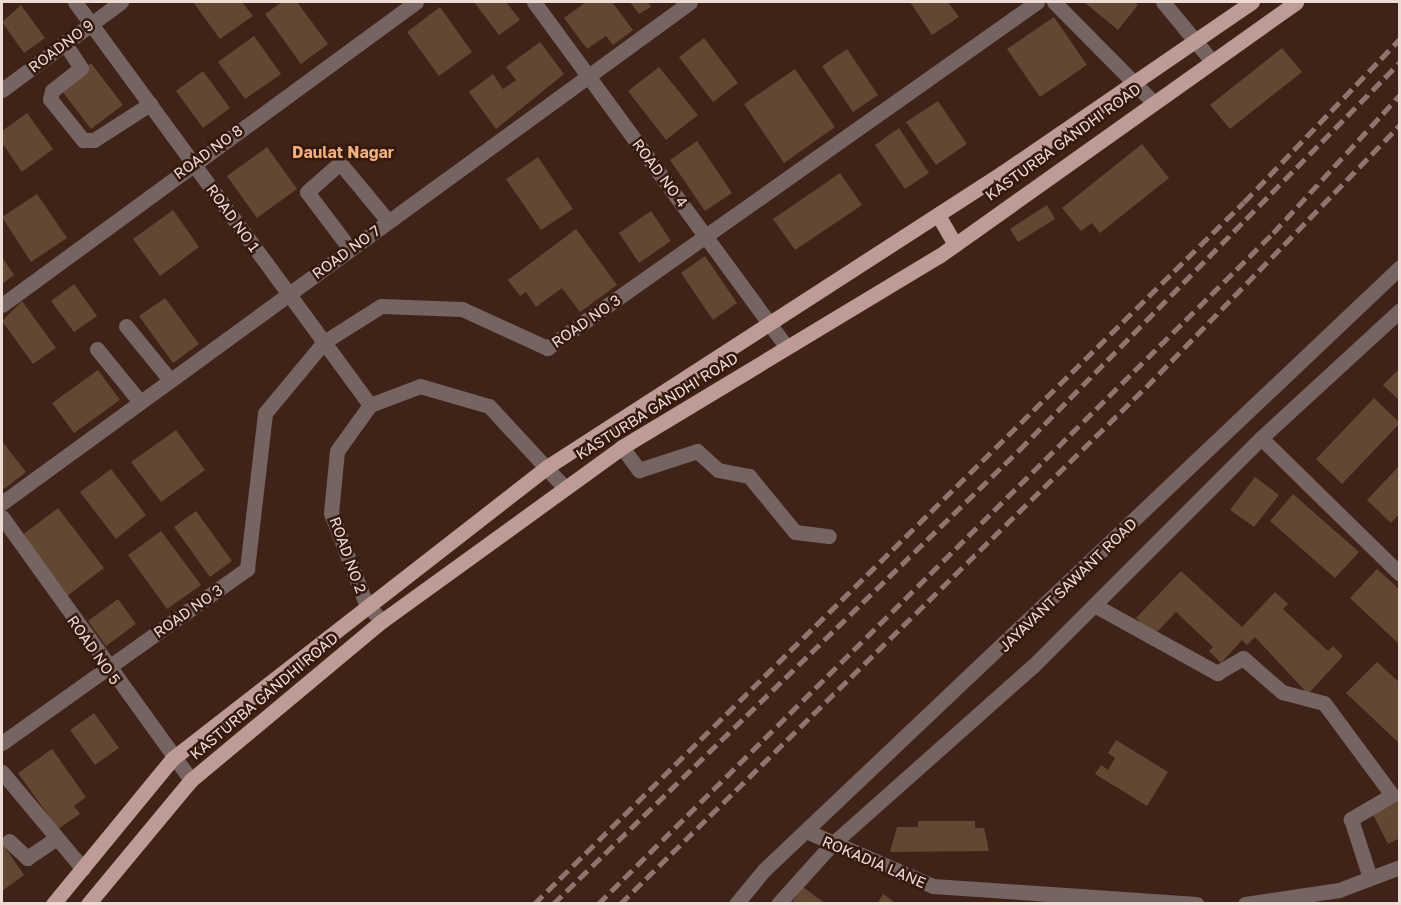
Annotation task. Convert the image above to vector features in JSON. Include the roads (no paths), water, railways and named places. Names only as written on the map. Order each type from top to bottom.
[{"type":"main road","name":"KASTURBA GANDHI ROAD","points":[[53,903],[172,759],[366,604],[547,467],[938,215],[1133,78],[1252,2]]},
{"type":"main road","name":"KASTURBA GANDHI ROAD","points":[[87,903],[191,780],[382,621],[622,447],[955,244],[1151,100],[1296,2]]},
{"type":"main road","points":[[938,215],[955,244]]},
{"type":"main road","points":[[70,884],[87,903]]},
{"type":"street","name":"ROAD NO 1","points":[[75,2],[370,405]]},
{"type":"street","name":"ROADNO 9","points":[[2,90],[121,2]]},
{"type":"street","name":"ROAD NO 8","points":[[2,305],[416,2]]},
{"type":"street","name":"ROAD NO 4","points":[[534,2],[586,77],[708,237],[786,346]]},
{"type":"street","name":"ROAD NO 7","points":[[2,503],[167,377],[289,294],[346,245],[690,2]]},
{"type":"street","name":"ROAD NO 3","points":[[2,743],[247,569],[265,413],[324,342],[381,306],[462,309],[547,348],[708,237],[1037,2]]},
{"type":"street","points":[[1054,2],[1133,78],[1151,100]]},
{"type":"street","points":[[1163,2],[1197,39],[1211,60]]},
{"type":"street","points":[[64,42],[81,68],[52,91],[50,99],[83,140],[94,140],[150,104]]},
{"type":"street","points":[[346,245],[307,192],[340,163],[386,218]]},
{"type":"street","name":"JAYAVANT SAWANT ROAD","points":[[736,903],[806,831],[1400,267]]},
{"type":"street","name":"JAYAVANT SAWANT ROAD","points":[[778,903],[830,846],[1094,605],[1262,438],[1400,310]]},
{"type":"street","points":[[126,326],[167,377]]},
{"type":"street","points":[[97,349],[137,399]]},
{"type":"street","points":[[370,405],[420,386],[489,406],[564,487]]},
{"type":"street","name":"ROAD NO 2","points":[[370,405],[337,451],[331,513],[366,604],[382,621]]},
{"type":"street","points":[[1262,438],[1400,573]]},
{"type":"street","points":[[622,447],[639,470],[698,451],[718,470],[749,476],[795,532],[829,536]]},
{"type":"street","name":"ROAD NO 5","points":[[2,517],[172,759],[191,780]]},
{"type":"street","points":[[1094,605],[1216,673],[1242,658],[1282,692],[1324,703],[1392,795],[1351,819],[1370,878]]},
{"type":"street","points":[[3,776],[83,869]]},
{"type":"street","name":"ROKADIA LANE","points":[[806,831],[830,846],[933,886],[1196,903]]},
{"type":"street","points":[[9,841],[27,858],[54,838]]},
{"type":"street","points":[[1245,903],[1289,902],[1400,867]]},
{"type":"railway","points":[[534,904],[1244,202],[1400,39]]},
{"type":"railway","points":[[553,904],[1019,450],[1400,62]]},
{"type":"railway","points":[[598,904],[1273,233],[1400,95]]},
{"type":"railway","points":[[620,904],[1146,387],[1400,125]]},
{"type":"district","name":"Daulat Nagar","points":[[343,152]]}]
